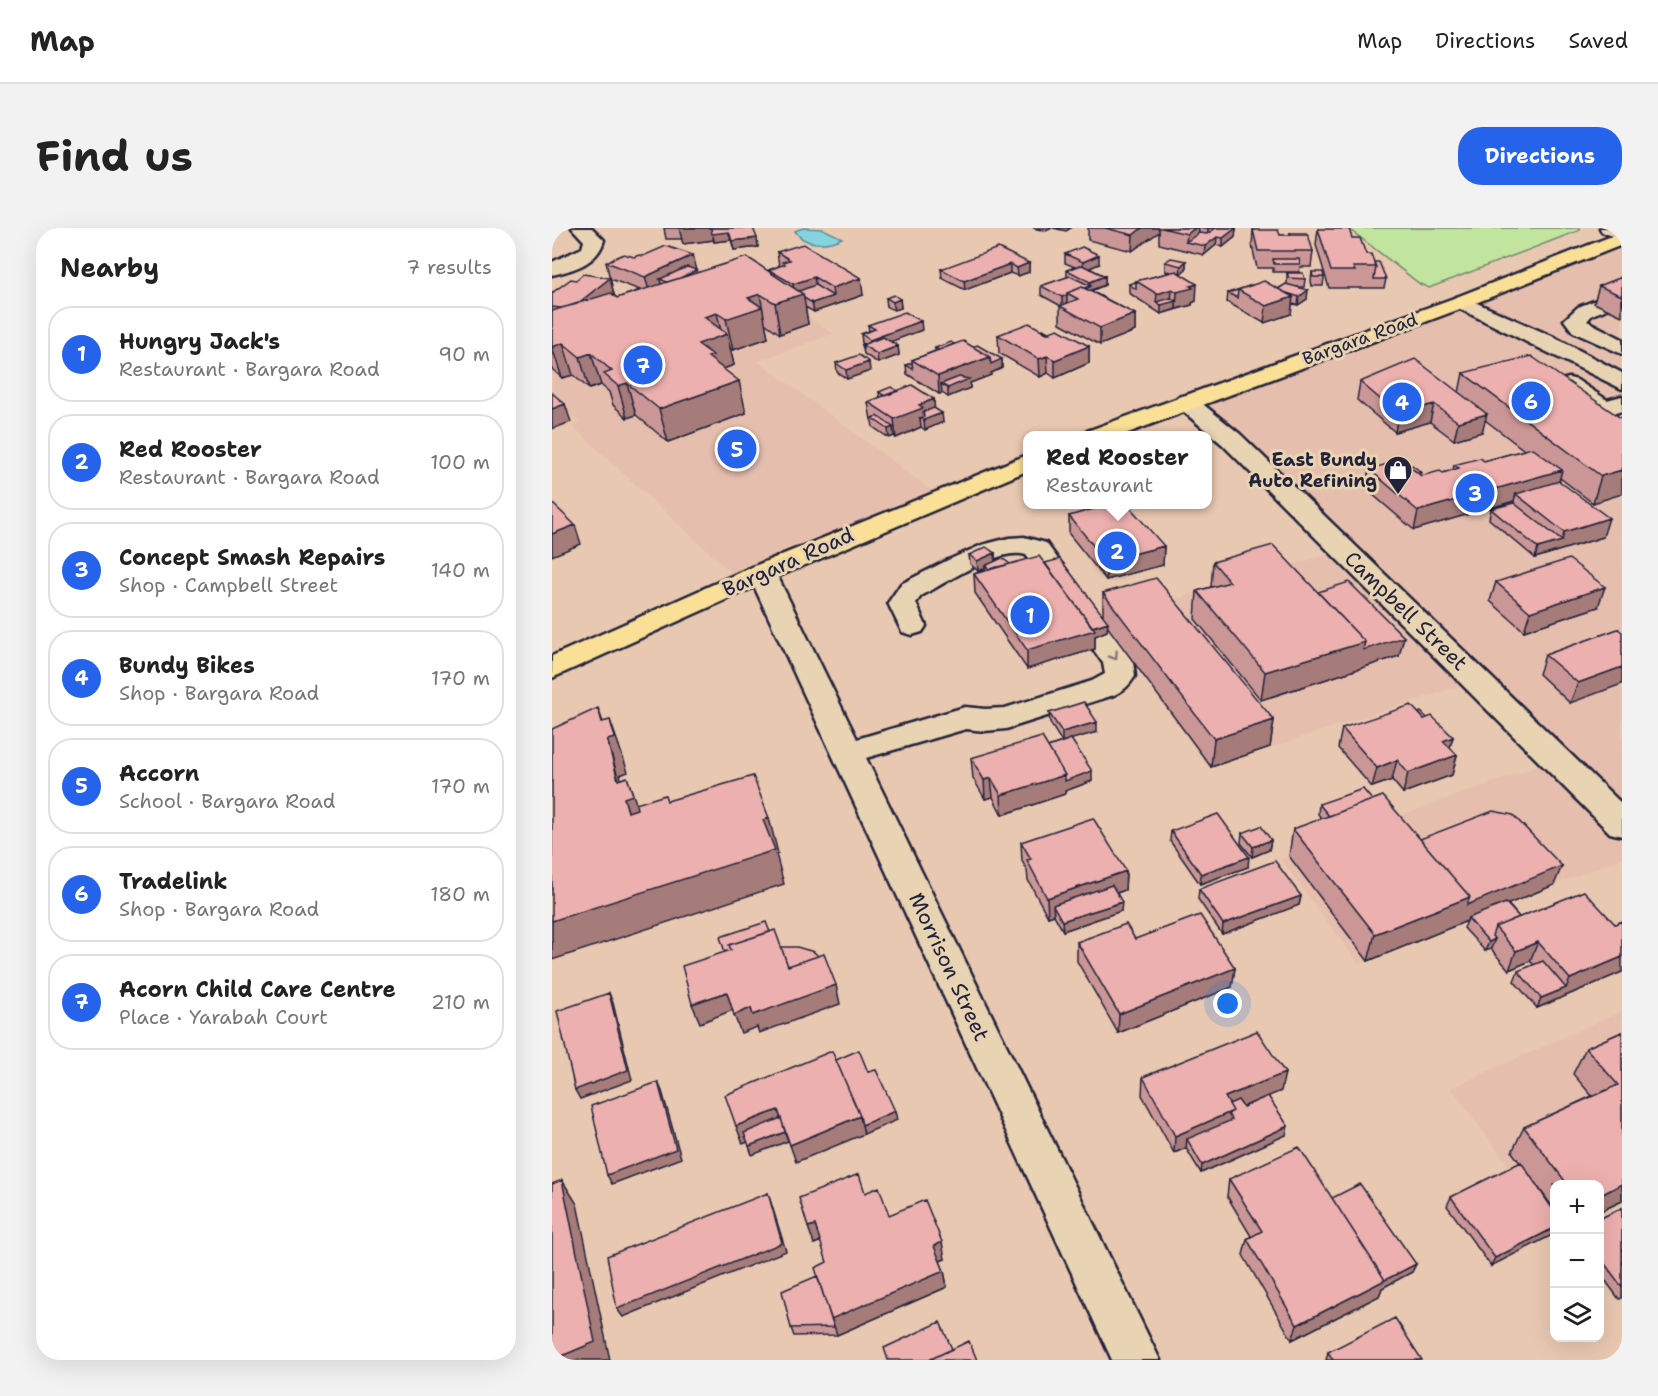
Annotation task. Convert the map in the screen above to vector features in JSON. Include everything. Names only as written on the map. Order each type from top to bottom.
[{"type":"main road","name":"Bargara Road","points":[[1107,431],[1461,303],[1622,236]]},
{"type":"main road","name":"Bargara Road","points":[[552,668],[762,573],[1023,464]]},
{"type":"street","points":[[552,268],[576,260],[591,251],[594,240],[581,228]]},
{"type":"street","points":[[1609,228],[1622,236]]},
{"type":"street","points":[[1622,296],[1585,311],[1575,320],[1581,327],[1622,347]]},
{"type":"street","points":[[1461,303],[1546,342],[1622,382]]},
{"type":"street","points":[[1571,356],[1548,370],[1604,409],[1622,403]]},
{"type":"street","name":"Campbell Street","points":[[1186,402],[1231,439],[1622,824]]},
{"type":"street","points":[[847,753],[965,718],[995,720],[1006,718],[1103,688],[1120,676],[1118,662],[1036,549],[1027,545],[1012,544],[996,548],[911,590],[902,603],[911,623]]},
{"type":"street","name":"Morrison Street","points":[[762,573],[1136,1360]]},
{"type":"shaded area","points":[[1622,240],[1622,858],[1359,964],[1280,859],[1552,761],[1472,682],[1211,767],[1103,620],[1339,551],[1182,402]]},
{"type":"shaded area","points":[[747,277],[834,334],[758,361],[938,495],[739,580],[572,426],[580,423],[552,398],[552,341]]},
{"type":"shaded area","points":[[1622,1011],[1622,1201],[1604,1187],[1604,1180],[1550,1180],[1550,1222],[1451,1088]]},
{"type":"green space","points":[[1348,228],[1580,228],[1580,230],[1429,288],[1420,284]]},
{"type":"water","points":[[803,228],[823,229],[842,238],[823,243],[810,242],[804,240],[795,231]]},
{"type":"building","points":[[711,228],[753,228],[757,238],[732,241],[729,232],[712,234]]},
{"type":"building","points":[[1105,228],[1142,228],[1133,235]]},
{"type":"building","points":[[1162,228],[1195,228],[1187,234]]},
{"type":"building","points":[[1216,228],[1236,228],[1223,238],[1217,237],[1205,246],[1186,242],[1199,233],[1207,234]]},
{"type":"building","points":[[1318,229],[1349,229],[1352,238],[1360,238],[1366,254],[1371,254],[1376,267],[1353,267],[1355,271],[1331,271]]},
{"type":"building","points":[[1253,230],[1278,230],[1280,235],[1308,235],[1313,251],[1258,251]]},
{"type":"building","points":[[1290,233],[1306,233],[1306,235],[1291,235]]},
{"type":"building","points":[[803,244],[861,278],[832,288],[814,277],[793,284],[769,270],[790,260],[777,252]]},
{"type":"building","points":[[666,246],[693,255],[645,277],[606,262],[624,254],[634,257],[643,256]]},
{"type":"building","points":[[1082,247],[1099,255],[1083,262],[1065,254]]},
{"type":"building","points":[[998,248],[1029,263],[1017,268],[1010,264],[964,281],[941,269]]},
{"type":"building","points":[[747,257],[803,294],[775,303],[760,294],[748,298],[762,307],[726,319],[717,313],[704,317],[727,334],[698,344],[713,355],[708,357],[739,381],[659,409],[627,383],[618,386],[604,374],[612,371],[591,353],[580,357],[563,343],[552,347],[552,311],[611,293],[617,298]]},
{"type":"building","points":[[1171,258],[1186,261],[1181,266],[1165,262]]},
{"type":"building","points":[[1273,259],[1299,259],[1300,264],[1274,264]]},
{"type":"building","points":[[1374,262],[1379,262],[1386,279],[1374,279],[1376,267]]},
{"type":"building","points":[[1082,265],[1105,276],[1090,282],[1067,270]]},
{"type":"building","points":[[687,267],[697,270],[667,282],[660,279]]},
{"type":"building","points":[[1176,271],[1197,284],[1190,286],[1193,288],[1177,292],[1172,289],[1157,294],[1136,281]]},
{"type":"building","points":[[1312,272],[1323,272],[1324,277],[1313,277]]},
{"type":"building","points":[[1287,273],[1303,273],[1305,279],[1289,278]]},
{"type":"building","points":[[583,274],[610,278],[577,304],[561,308],[552,307],[552,293],[571,279],[576,280]]},
{"type":"building","points":[[1070,276],[1091,286],[1082,287],[1062,297],[1041,286]]},
{"type":"building","points":[[1622,277],[1622,296],[1599,286]]},
{"type":"building","points":[[1264,281],[1293,297],[1266,306],[1238,290]]},
{"type":"building","points":[[1136,282],[1136,289],[1129,284]]},
{"type":"building","points":[[1286,284],[1308,290],[1299,297],[1278,289]]},
{"type":"building","points":[[815,285],[833,296],[812,303],[799,291]]},
{"type":"building","points":[[1082,287],[1135,314],[1100,328],[1060,306],[1078,299],[1067,293]]},
{"type":"building","points":[[1238,290],[1237,298],[1228,293]]},
{"type":"building","points":[[894,295],[900,299],[893,302],[886,298]]},
{"type":"building","points":[[1171,298],[1176,301],[1161,305],[1156,302]]},
{"type":"building","points":[[905,312],[921,321],[870,340],[861,334],[875,329],[868,325]]},
{"type":"building","points":[[1029,323],[1047,333],[1058,329],[1089,346],[1055,360],[1047,356],[1039,359],[998,335]]},
{"type":"building","points":[[883,337],[898,346],[877,354],[862,345]]},
{"type":"building","points":[[963,341],[990,357],[938,376],[912,360]]},
{"type":"building","points":[[951,342],[954,344],[939,350],[935,348]]},
{"type":"building","points":[[977,345],[1002,359],[991,364],[990,357],[973,347]]},
{"type":"building","points":[[859,355],[869,362],[846,370],[836,363]]},
{"type":"building","points":[[1531,356],[1622,419],[1622,470],[1601,476],[1463,373]]},
{"type":"building","points":[[1415,359],[1487,414],[1458,422],[1434,404],[1398,414],[1360,382]]},
{"type":"building","points":[[959,377],[969,379],[948,388],[941,384]]},
{"type":"building","points":[[912,385],[934,399],[919,405],[923,408],[894,419],[868,402]]},
{"type":"building","points":[[891,387],[898,391],[885,396],[879,392]]},
{"type":"building","points":[[552,393],[565,404],[552,409]]},
{"type":"building","points":[[934,408],[942,413],[924,420],[920,418],[924,417],[923,412]]},
{"type":"building","points":[[877,416],[893,427],[888,429],[872,418]]},
{"type":"building","points":[[1532,448],[1562,470],[1418,511],[1369,469],[1402,460],[1421,476],[1440,471],[1443,473],[1459,468],[1454,465],[1480,458],[1484,461]]},
{"type":"building","points":[[1412,465],[1421,472],[1409,466]]},
{"type":"building","points":[[1559,481],[1609,518],[1564,532],[1516,494]]},
{"type":"building","points":[[552,503],[575,525],[552,534]]},
{"type":"building","points":[[1514,503],[1562,541],[1538,548],[1491,509]]},
{"type":"building","points":[[1094,509],[1131,509],[1164,546],[1106,561],[1069,516]]},
{"type":"building","points":[[1273,545],[1365,642],[1265,672],[1197,591],[1230,582],[1213,562]]},
{"type":"building","points":[[986,547],[995,553],[977,561],[969,555]]},
{"type":"building","points":[[1039,556],[1095,630],[1027,650],[974,574]]},
{"type":"building","points":[[1002,558],[1010,564],[989,569],[985,566]]},
{"type":"building","points":[[1060,559],[1108,622],[1092,627],[1045,563]]},
{"type":"building","points":[[1569,559],[1605,587],[1530,612],[1496,582]]},
{"type":"building","points":[[1156,578],[1274,720],[1214,739],[1103,593]]},
{"type":"building","points":[[1349,582],[1404,637],[1363,650],[1365,642],[1318,592]]},
{"type":"building","points":[[1618,629],[1622,632],[1622,667],[1578,683],[1545,655]]},
{"type":"building","points":[[1084,702],[1097,722],[1062,732],[1049,713]]},
{"type":"building","points":[[1411,705],[1424,719],[1432,716],[1453,737],[1443,741],[1457,755],[1408,773],[1397,760],[1377,768],[1342,728]]},
{"type":"building","points":[[598,708],[602,722],[610,720],[615,738],[607,740],[618,780],[627,777],[633,795],[624,798],[628,812],[637,809],[636,804],[665,795],[667,801],[753,776],[769,818],[763,820],[775,850],[552,921],[552,729]]},
{"type":"building","points":[[1042,737],[1065,775],[1001,795],[991,778],[984,780],[971,758]]},
{"type":"building","points":[[1071,739],[1092,771],[1065,781],[1065,775],[1048,747]]},
{"type":"building","points":[[1363,789],[1372,800],[1329,816],[1319,804]]},
{"type":"building","points":[[1383,796],[1470,897],[1375,934],[1293,829]]},
{"type":"building","points":[[1493,811],[1513,815],[1562,866],[1467,905],[1470,897],[1420,839]]},
{"type":"building","points":[[1218,814],[1249,857],[1201,874],[1171,831]]},
{"type":"building","points":[[1093,818],[1126,871],[1047,898],[1027,860],[1031,859],[1021,842]]},
{"type":"building","points":[[1261,826],[1271,840],[1253,847],[1242,833]]},
{"type":"building","points":[[1275,861],[1301,896],[1223,924],[1199,889]]},
{"type":"building","points":[[1112,885],[1122,902],[1062,921],[1053,905]]},
{"type":"building","points":[[1584,891],[1615,924],[1622,921],[1622,957],[1570,979],[1538,942],[1516,951],[1495,927]]},
{"type":"building","points":[[1506,903],[1519,917],[1495,927],[1492,936],[1495,939],[1489,942],[1468,918]]},
{"type":"building","points":[[1200,915],[1235,968],[1119,1014],[1077,942],[1126,924],[1135,939]]},
{"type":"building","points":[[766,922],[770,932],[729,945],[731,950],[725,952],[720,937]]},
{"type":"building","points":[[775,930],[788,966],[824,954],[836,985],[753,1015],[751,1008],[734,1015],[727,992],[692,1004],[682,966],[731,950],[729,945]]},
{"type":"building","points":[[781,947],[797,947],[814,952],[818,956],[788,966]]},
{"type":"building","points":[[1543,961],[1566,988],[1541,998],[1518,971]]},
{"type":"building","points":[[609,993],[628,1070],[575,1090],[557,1011]]},
{"type":"building","points":[[1257,1031],[1285,1073],[1225,1097],[1233,1111],[1175,1136],[1143,1077]]},
{"type":"building","points":[[1622,1032],[1622,1184],[1604,1193],[1604,1180],[1564,1180],[1524,1127],[1618,1085],[1586,1048]]},
{"type":"building","points":[[859,1050],[868,1072],[876,1070],[895,1111],[862,1125],[836,1060]]},
{"type":"building","points":[[832,1051],[860,1116],[790,1145],[778,1110],[736,1126],[725,1095]]},
{"type":"building","points":[[658,1082],[676,1149],[607,1175],[591,1106]]},
{"type":"building","points":[[1268,1096],[1288,1126],[1202,1165],[1187,1139],[1232,1120],[1228,1114],[1233,1111],[1229,1104],[1238,1100],[1243,1107]]},
{"type":"building","points":[[781,1118],[785,1132],[749,1146],[744,1133]]},
{"type":"building","points":[[1299,1147],[1385,1280],[1297,1325],[1247,1239],[1262,1231],[1229,1179]]},
{"type":"building","points":[[1521,1162],[1550,1205],[1550,1230],[1495,1258],[1451,1197]]},
{"type":"building","points":[[859,1174],[865,1193],[879,1187],[889,1215],[925,1200],[942,1242],[934,1246],[944,1271],[831,1319],[815,1268],[827,1262],[815,1225],[808,1227],[799,1198]]},
{"type":"building","points":[[562,1180],[595,1342],[552,1360],[552,1184]]},
{"type":"building","points":[[1360,1184],[1416,1264],[1385,1280],[1332,1198]]},
{"type":"building","points":[[768,1193],[782,1243],[617,1309],[607,1256]]},
{"type":"building","points":[[1622,1208],[1622,1287],[1604,1263],[1604,1217]]},
{"type":"building","points":[[817,1276],[834,1327],[791,1328],[782,1291]]},
{"type":"building","points":[[1395,1318],[1422,1360],[1333,1360],[1328,1352]]},
{"type":"building","points":[[940,1322],[952,1349],[929,1360],[888,1360],[884,1348]]},
{"type":"building","points":[[969,1341],[977,1360],[929,1360]]},
{"type":"place","name":"Acorn Child Care Centre","points":[[643,365]]},
{"type":"place","name":"Tradelink","points":[[1531,401]]},
{"type":"place","name":"Bundy Bikes","points":[[1402,402]]},
{"type":"place","name":"Accorn","points":[[737,449]]},
{"type":"place","name":"Concept Smash Repairs","points":[[1475,493]]},
{"type":"place","name":"East Bundy Auto Refining","points":[[1398,496]]},
{"type":"place","name":"Red Rooster","points":[[1117,551]]},
{"type":"place","name":"Hungry Jack's","points":[[1030,615]]}]
